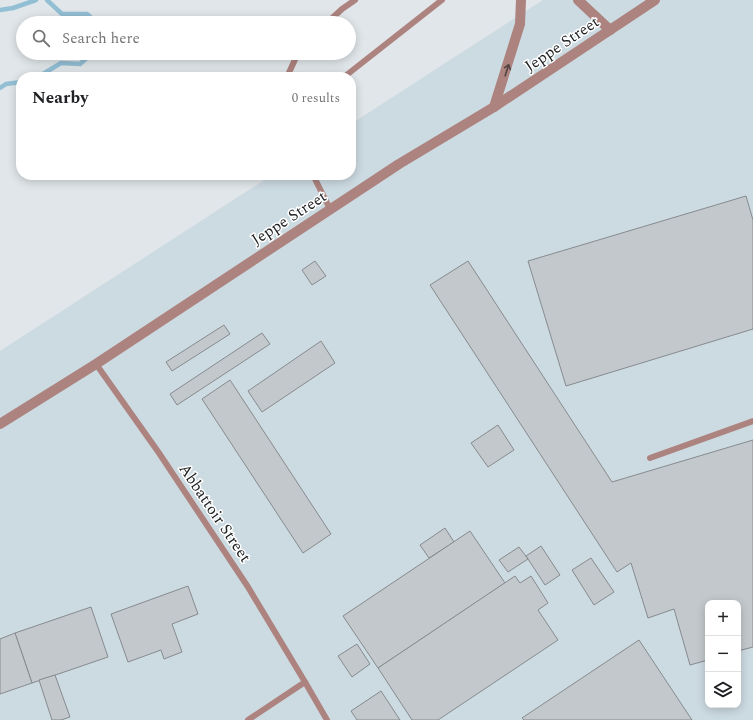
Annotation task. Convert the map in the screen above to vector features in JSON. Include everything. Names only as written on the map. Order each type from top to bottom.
[{"type":"street","points":[[494,107],[512,55],[520,24],[521,0]]},
{"type":"street","points":[[578,0],[610,30]]},
{"type":"street","name":"Jeppe Street","points":[[0,424],[96,364],[399,164],[494,107],[655,0]]},
{"type":"lane","points":[[334,16],[355,0]]},
{"type":"lane","points":[[350,72],[442,0]]},
{"type":"lane","points":[[289,72],[295,60]]},
{"type":"lane","points":[[316,180],[330,209]]},
{"type":"lane","name":"Abbattoir Street","points":[[96,364],[159,453],[248,587],[327,720]]},
{"type":"lane","points":[[650,458],[753,420]]},
{"type":"lane","points":[[248,720],[305,682]]},
{"type":"shaded area","points":[[543,0],[753,0],[753,720],[0,720],[0,351],[264,180],[356,180],[356,121]]},
{"type":"building","points":[[746,196],[753,220],[753,329],[566,386],[528,261]]},
{"type":"building","points":[[315,261],[326,276],[312,285],[302,270]]},
{"type":"building","points":[[468,261],[612,482],[753,440],[753,647],[741,650],[741,600],[705,600],[705,661],[690,665],[674,609],[648,618],[631,563],[617,572],[430,285]]},
{"type":"building","points":[[224,325],[230,334],[172,371],[166,362]]},
{"type":"building","points":[[262,333],[270,344],[177,405],[170,394]]},
{"type":"building","points":[[321,341],[335,363],[262,412],[248,391]]},
{"type":"building","points":[[230,380],[331,534],[303,553],[202,399]]},
{"type":"building","points":[[498,425],[514,450],[488,467],[471,443]]},
{"type":"building","points":[[445,528],[454,542],[429,558],[420,545]]},
{"type":"building","points":[[470,531],[505,583],[378,668],[343,616]]},
{"type":"building","points":[[541,546],[560,575],[545,585],[526,556]]},
{"type":"building","points":[[519,547],[528,559],[508,572],[499,560]]},
{"type":"building","points":[[591,558],[614,592],[594,605],[572,570]]},
{"type":"building","points":[[515,576],[520,583],[531,576],[548,603],[538,610],[558,640],[438,720],[412,720],[378,668]]},
{"type":"building","points":[[188,586],[198,614],[172,624],[182,652],[164,659],[161,650],[128,662],[111,614]]},
{"type":"building","points":[[91,607],[108,657],[32,683],[15,633]]},
{"type":"building","points":[[15,633],[32,683],[0,694],[0,639]]},
{"type":"building","points":[[639,640],[692,720],[524,720],[522,718]]},
{"type":"building","points":[[357,644],[370,664],[352,677],[338,656]]},
{"type":"building","points":[[55,675],[70,717],[61,720],[52,720],[39,680]]},
{"type":"building","points":[[381,691],[400,720],[357,720],[351,711]]},
{"type":"waterway","points":[[0,10],[13,8],[36,0]]},
{"type":"waterway","points":[[47,0],[62,14],[87,14],[89,16]]},
{"type":"waterway","points":[[46,72],[61,63],[80,64],[84,60]]},
{"type":"waterway","points":[[0,88],[6,84],[16,83]]}]
